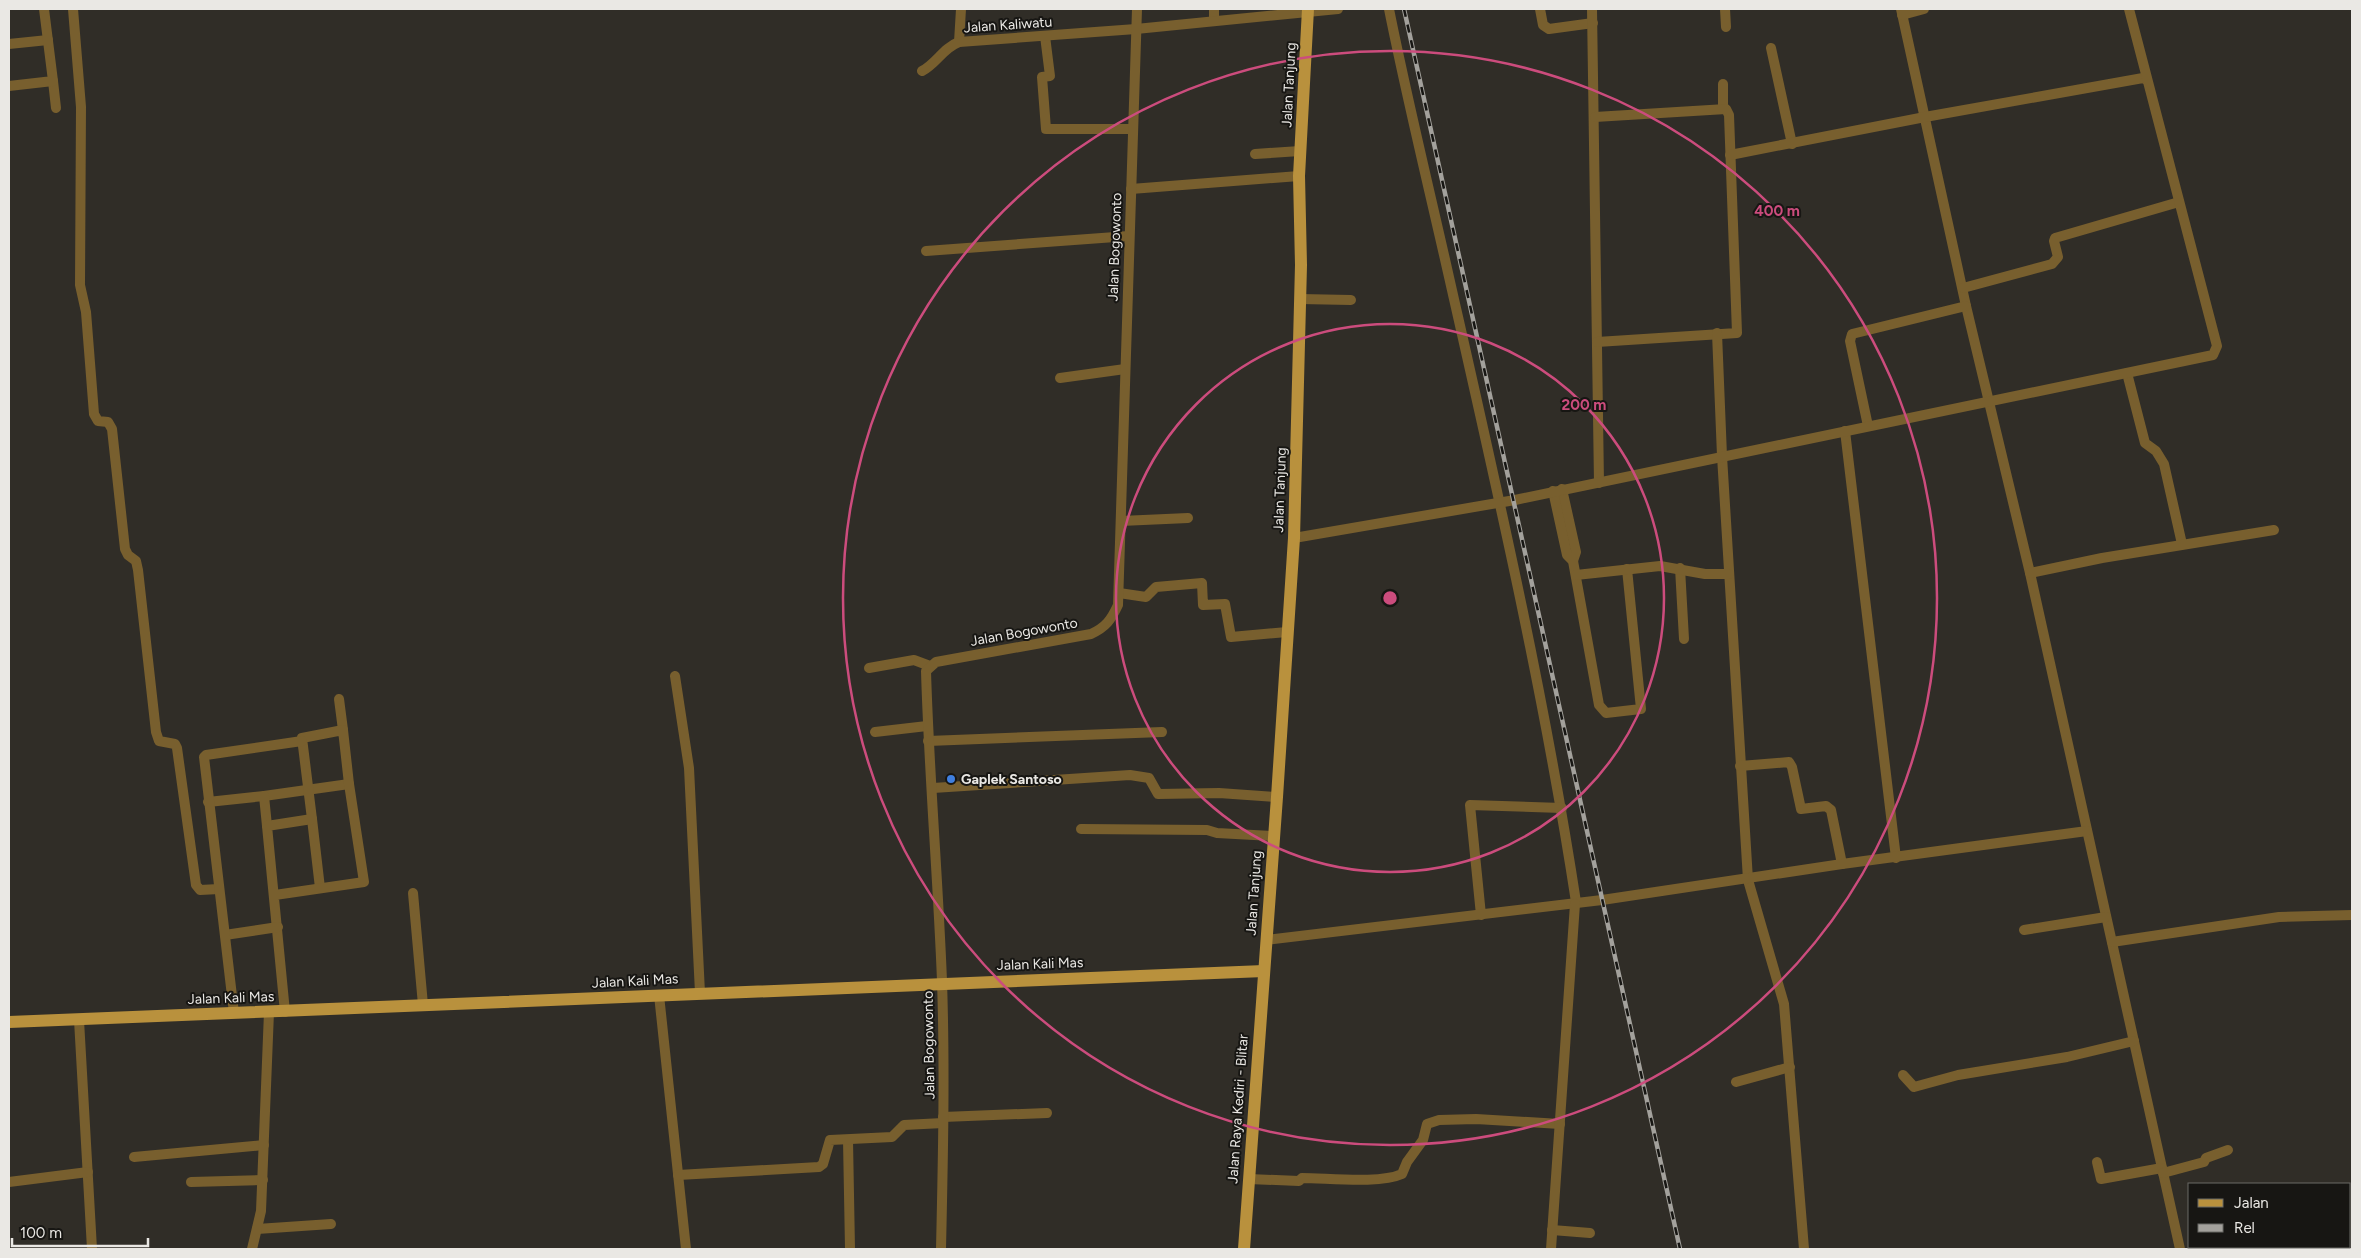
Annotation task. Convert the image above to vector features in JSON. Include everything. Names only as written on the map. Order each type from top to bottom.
[{"type":"main road","name":"Jalan Tanjung","points":[[1264,971],[1294,538],[1300,299],[1299,176],[1307,11]]},
{"type":"main road","name":"Jalan Kali Mas","points":[[9,1022],[1264,971]]},
{"type":"main road","name":"Jalan Raya Kediri - Blitar","points":[[1244,1249],[1264,971]]},
{"type":"street","points":[[44,9],[56,108]]},
{"type":"street","points":[[72,9],[81,107],[80,285],[86,312],[94,414],[98,421],[108,422],[112,429],[125,549],[128,556],[136,561],[138,570],[156,732],[159,741],[175,744],[178,748],[196,885],[200,890],[219,889]]},
{"type":"street","points":[[959,42],[960,9]]},
{"type":"street","name":"Jalan Bogowonto","points":[[941,1249],[943,1120],[942,983],[928,741],[926,671],[936,662],[1091,634],[1104,628],[1111,620],[1118,605],[1137,9]]},
{"type":"street","points":[[1214,9],[1214,22]]},
{"type":"street","points":[[1136,29],[1338,9]]},
{"type":"street","points":[[1389,9],[1409,112],[1449,276],[1532,649],[1562,808],[1576,903],[1551,1249]]},
{"type":"street","points":[[1540,9],[1543,25],[1548,29],[1593,23]]},
{"type":"street","points":[[1592,9],[1599,483]]},
{"type":"street","points":[[1725,9],[1726,27]]},
{"type":"street","points":[[1924,9],[1902,12],[1966,306],[2030,573],[2180,1249]]},
{"type":"street","points":[[1294,538],[1499,503],[2209,356],[2217,349],[2129,9]]},
{"type":"street","name":"Jalan Kaliwatu","points":[[922,71],[934,63],[948,47],[959,42],[1136,29]]},
{"type":"street","points":[[1045,36],[1050,76],[1042,76],[1046,128],[1133,129]]},
{"type":"street","points":[[9,44],[48,40]]},
{"type":"street","points":[[1771,48],[1792,144]]},
{"type":"street","points":[[1730,155],[1925,117],[2143,78],[2147,80]]},
{"type":"street","points":[[9,86],[53,81]]},
{"type":"street","points":[[1723,84],[1723,108]]},
{"type":"street","points":[[1595,117],[1726,109],[1729,115],[1737,332],[1597,342]]},
{"type":"street","points":[[1255,154],[1300,151]]},
{"type":"street","points":[[1131,190],[1299,176]]},
{"type":"street","points":[[1962,288],[2052,264],[2058,257],[2054,244],[2055,238],[2180,202]]},
{"type":"street","points":[[926,251],[1129,236]]},
{"type":"street","points":[[1300,299],[1351,300]]},
{"type":"street","points":[[1868,426],[1850,341],[1852,334],[1966,306]]},
{"type":"street","points":[[1717,333],[1722,456],[1748,880],[1782,992],[1790,1066],[1804,1249]]},
{"type":"street","points":[[1060,378],[1125,369]]},
{"type":"street","points":[[2127,373],[2144,443],[2160,456],[2164,464],[2182,544]]},
{"type":"street","points":[[1845,431],[1896,858]]},
{"type":"street","points":[[1558,490],[1567,555],[1573,561],[1576,575],[1599,705],[1606,713],[1639,711],[1642,706],[1627,569]]},
{"type":"street","points":[[1121,521],[1188,518]]},
{"type":"street","points":[[2030,573],[2182,544],[2274,530]]},
{"type":"street","points":[[1576,575],[1660,566],[1680,568],[1705,574],[1729,574]]},
{"type":"street","points":[[1680,568],[1684,638]]},
{"type":"street","points":[[1119,593],[1146,597],[1156,587],[1202,583],[1202,605],[1225,604],[1231,638],[1287,632]]},
{"type":"street","points":[[869,668],[914,660],[930,666]]},
{"type":"street","points":[[675,676],[689,768],[700,993]]},
{"type":"street","points":[[274,895],[364,882],[348,784],[339,699]]},
{"type":"street","points":[[875,732],[928,726]]},
{"type":"street","points":[[320,888],[302,741],[305,736],[343,730]]},
{"type":"street","points":[[928,741],[1162,732]]},
{"type":"street","points":[[234,1013],[204,761],[206,755],[302,741]]},
{"type":"street","points":[[1740,766],[1789,762],[1792,767],[1801,809],[1826,806],[1831,810],[1842,864]]},
{"type":"street","points":[[932,788],[1130,775],[1149,778],[1158,794],[1219,793],[1277,797]]},
{"type":"street","points":[[208,802],[348,784]]},
{"type":"street","points":[[264,796],[285,1012]]},
{"type":"street","points":[[1481,915],[1470,805],[1562,808]]},
{"type":"street","points":[[267,826],[312,819]]},
{"type":"street","points":[[1081,829],[1206,830],[1217,833],[1274,836]]},
{"type":"street","points":[[1266,940],[1576,903],[1748,880],[1842,864],[2087,831]]},
{"type":"street","points":[[413,892],[422,1005]]},
{"type":"street","points":[[2112,942],[2279,917],[2352,915]]},
{"type":"street","points":[[2024,930],[2106,917]]},
{"type":"street","points":[[225,935],[278,927]]},
{"type":"street","points":[[659,995],[686,1249]]},
{"type":"street","points":[[252,1249],[257,1229],[263,1180],[269,1012]]},
{"type":"street","points":[[79,1020],[92,1249]]},
{"type":"street","points":[[1903,1075],[1914,1087],[1958,1075],[2067,1057],[2134,1041]]},
{"type":"street","points":[[1736,1082],[1790,1066]]},
{"type":"street","points":[[678,1175],[818,1167],[823,1164],[830,1140],[892,1137],[904,1125],[943,1120],[1047,1113]]},
{"type":"street","points":[[1249,1178],[1299,1181],[1302,1178],[1380,1178],[1398,1176],[1402,1174],[1407,1162],[1422,1140],[1427,1124],[1439,1120],[1476,1119],[1560,1124]]},
{"type":"street","points":[[848,1140],[850,1249]]},
{"type":"street","points":[[134,1157],[264,1145]]},
{"type":"street","points":[[2097,1162],[2101,1179],[2163,1171],[2204,1162],[2206,1158],[2228,1150]]},
{"type":"street","points":[[9,1182],[88,1172]]},
{"type":"street","points":[[191,1182],[263,1180]]},
{"type":"street","points":[[257,1229],[331,1224]]},
{"type":"street","points":[[1552,1230],[1590,1233]]},
{"type":"railway","points":[[1404,9],[1680,1249]]},
{"type":"place","name":"Gaplek Santoso","points":[[951,779]]}]
